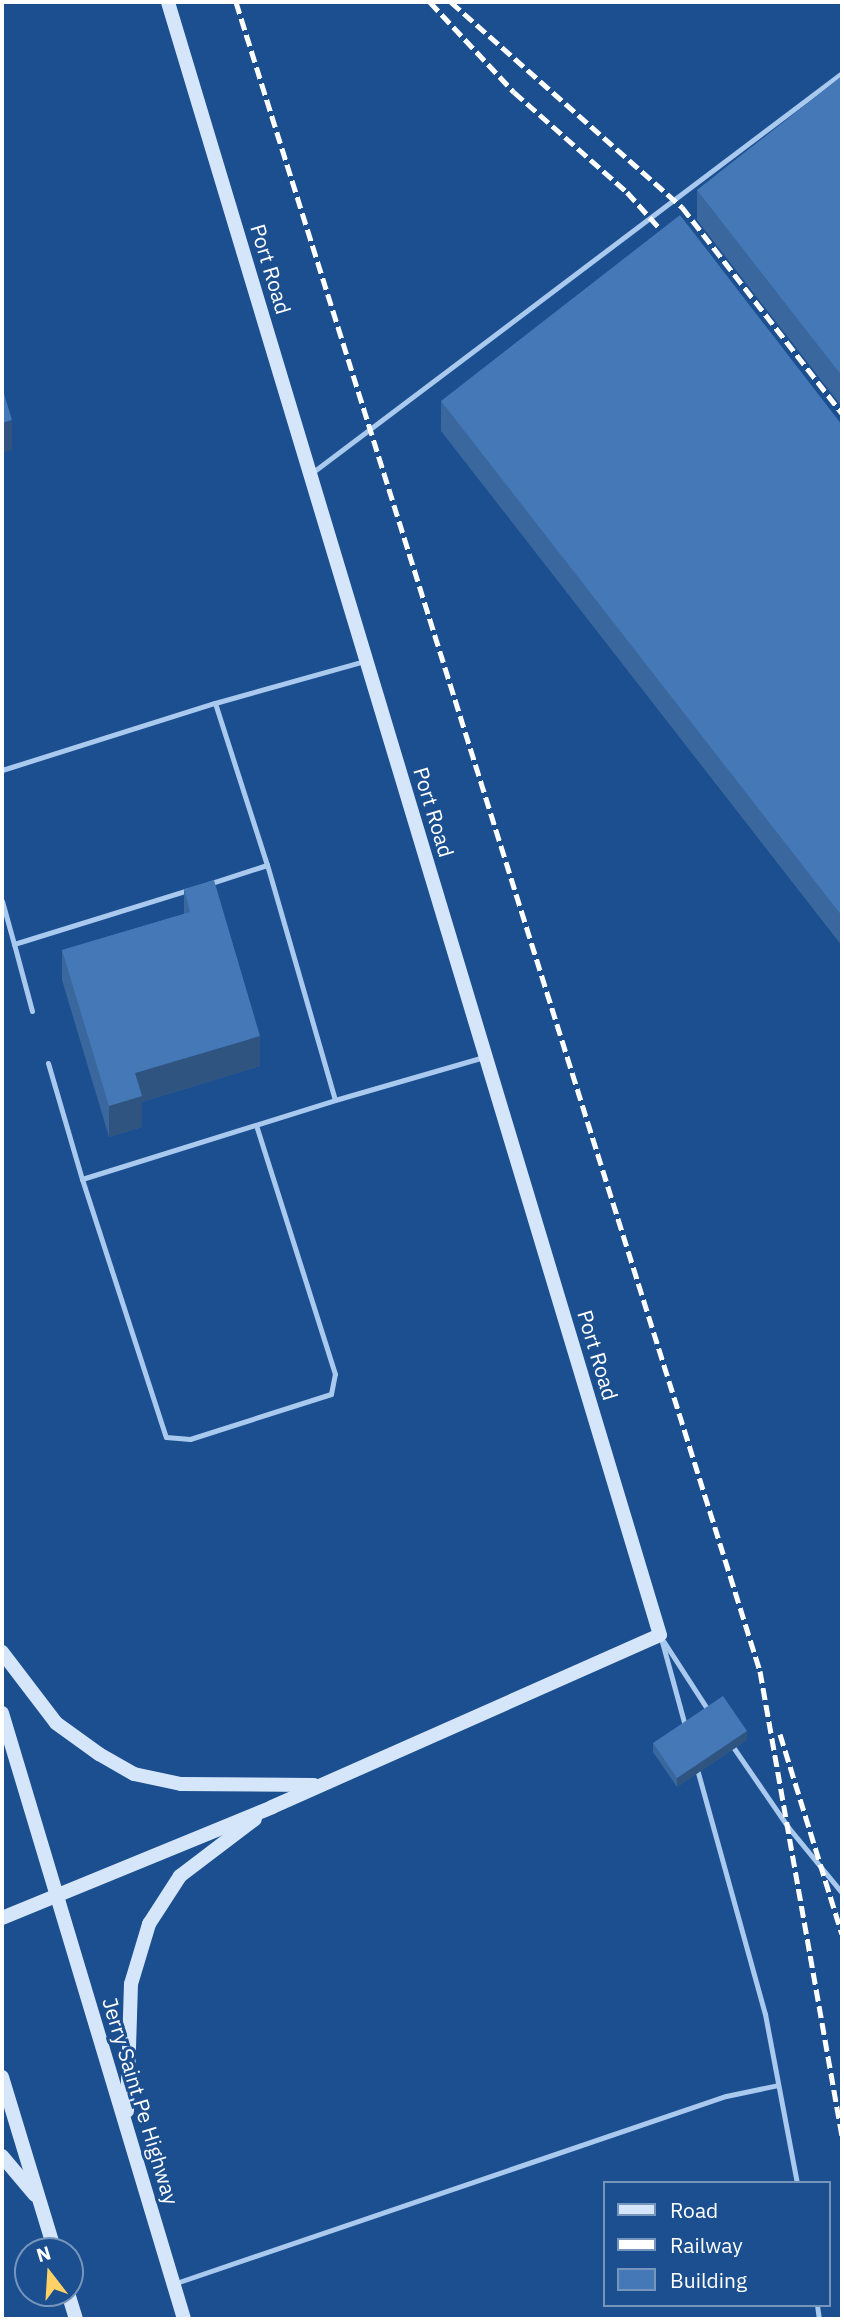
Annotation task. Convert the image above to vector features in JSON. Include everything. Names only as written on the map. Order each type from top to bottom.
[{"type":"street","name":"Port Road","points":[[168,2],[660,1635]]},
{"type":"street","points":[[2,1918],[272,1807],[660,1635]]},
{"type":"street","points":[[2,1651],[56,1723],[99,1755],[134,1774],[181,1784],[319,1785]]},
{"type":"street","name":"Jerry Saint Pe Highway","points":[[2,1713],[184,2319]]},
{"type":"street","points":[[126,2122],[131,1984],[149,1924],[180,1876],[272,1807]]},
{"type":"street","points":[[2,2077],[51,2237]]},
{"type":"street","points":[[2,2156],[39,2199]]},
{"type":"lane","points":[[310,473],[842,73]]},
{"type":"lane","points":[[2,770],[215,703],[367,661]]},
{"type":"lane","points":[[215,703],[267,865],[335,1100]]},
{"type":"lane","points":[[13,944],[267,865]]},
{"type":"lane","points":[[2,901],[32,1011]]},
{"type":"lane","points":[[82,1179],[335,1100],[486,1057]]},
{"type":"lane","points":[[47,1063],[166,1437],[190,1439],[331,1394],[335,1374],[256,1125]]},
{"type":"lane","points":[[660,1635],[712,1716]]},
{"type":"lane","points":[[660,1635],[689,1740]]},
{"type":"lane","points":[[727,1739],[765,1796],[842,1893]]},
{"type":"lane","points":[[696,1766],[765,2014],[797,2181]]},
{"type":"lane","points":[[173,2284],[726,2096],[778,2085]]},
{"type":"building","points":[[842,76],[842,376],[697,190]]},
{"type":"building","points":[[680,215],[842,425],[842,916],[441,401]]},
{"type":"building","points":[[2,387],[12,420],[2,423]]},
{"type":"building","points":[[214,880],[260,1036],[135,1073],[142,1096],[109,1106],[62,950],[190,912],[184,889]]},
{"type":"building","points":[[723,1696],[747,1731],[677,1778],[653,1743]]},
{"type":"railway","points":[[236,2],[760,1671],[842,2138]]},
{"type":"railway","points":[[430,2],[514,92],[627,192],[670,240]]},
{"type":"railway","points":[[451,2],[682,207],[842,413]]},
{"type":"railway","points":[[780,1734],[842,1934]]}]
